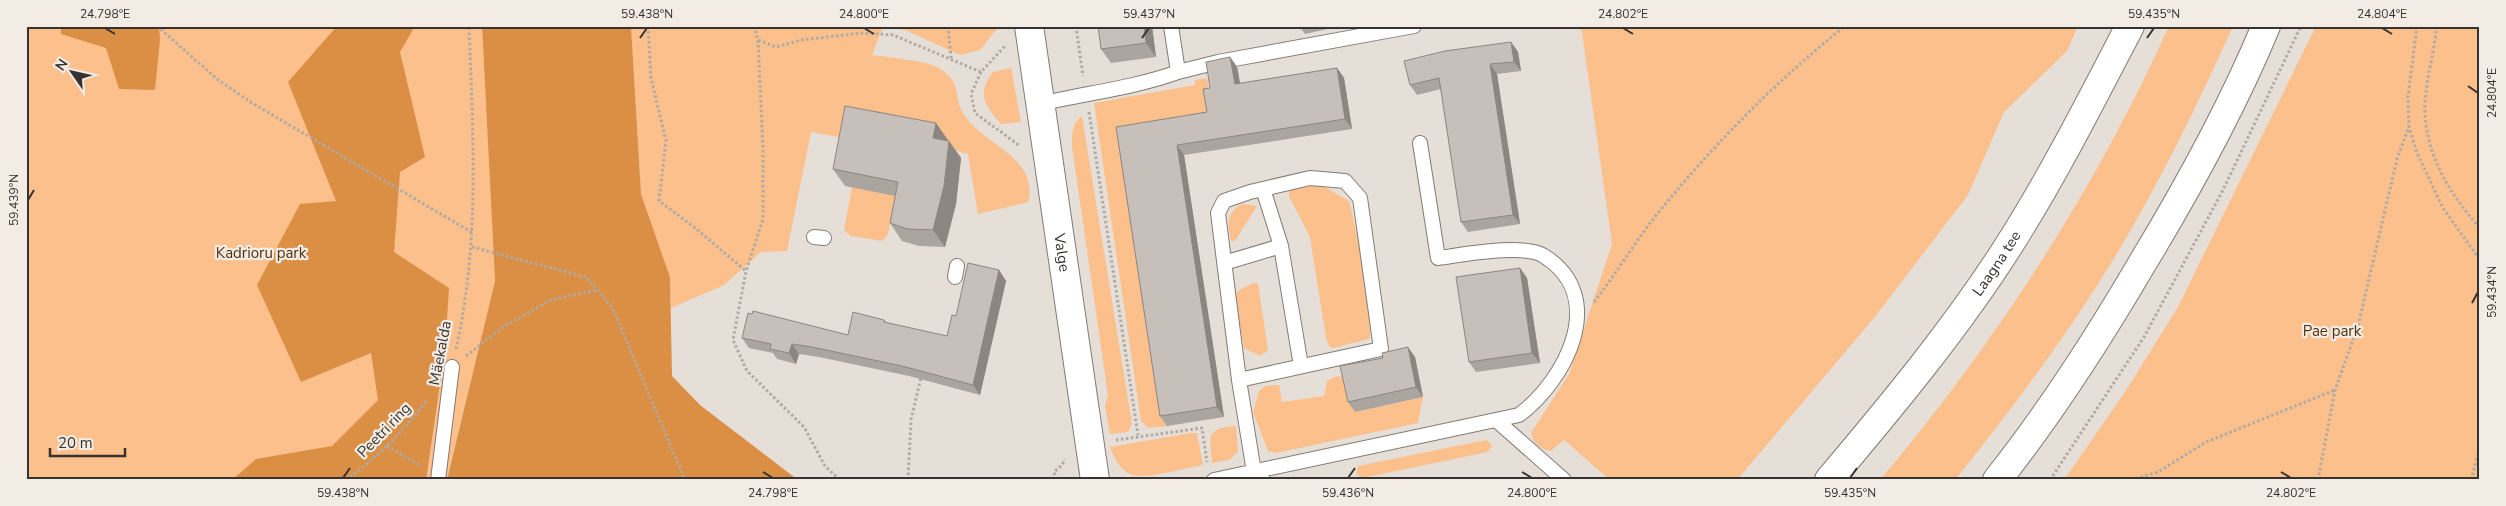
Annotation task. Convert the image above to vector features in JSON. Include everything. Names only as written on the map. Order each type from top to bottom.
[{"type":"main road","name":"Valge","points":[[1029,26],[1095,480]]},
{"type":"main road","name":"Laagna tee","points":[[1829,480],[1942,340],[2010,243],[2072,139],[2130,26]]},
{"type":"main road","points":[[1997,480],[2033,435],[2106,324],[2170,217],[2245,76],[2266,26]]},
{"type":"lane","points":[[1171,26],[1178,72]]},
{"type":"lane","points":[[1040,104],[1156,80],[1178,72],[1218,62],[1414,26]]},
{"type":"lane","points":[[1211,475],[1259,476],[1518,415],[1536,402],[1567,355],[1577,324],[1577,298],[1568,279],[1543,255],[1516,249],[1438,258],[1420,143]]},
{"type":"lane","points":[[1239,380],[1381,349],[1360,198],[1345,182],[1310,178],[1263,189],[1224,201],[1218,213],[1239,380],[1259,476]]},
{"type":"lane","points":[[1263,189],[1281,246],[1301,366]]},
{"type":"lane","points":[[1224,263],[1281,246]]},
{"type":"lane","name":"Mäekalda","points":[[438,478],[452,367]]},
{"type":"lane","points":[[1496,420],[1564,480]]},
{"type":"path","points":[[157,26],[217,79],[252,103],[473,233]]},
{"type":"path","name":"Mäekalda","points":[[452,367],[464,314],[473,233],[473,118],[468,26]]},
{"type":"path","points":[[648,26],[651,78],[666,141],[659,201],[694,227],[746,271]]},
{"type":"path","points":[[754,26],[758,40],[763,150],[763,220],[746,271],[733,340],[747,371],[804,427],[825,466],[840,480]]},
{"type":"path","points":[[948,26],[951,58]]},
{"type":"path","points":[[1076,26],[1138,435],[1202,428],[1211,475]]},
{"type":"path","points":[[1577,324],[1653,219],[1724,136],[1803,60],[1845,26]]},
{"type":"path","points":[[2050,480],[2144,337],[2223,190],[2301,26]]},
{"type":"path","points":[[2417,26],[2408,97],[2409,127],[2417,153],[2443,208],[2480,260]]},
{"type":"path","points":[[2437,26],[2425,100],[2426,131],[2438,170],[2480,228]]},
{"type":"path","points":[[758,40],[776,47],[801,40],[862,32],[893,35],[981,72]]},
{"type":"path","points":[[1008,44],[981,72],[971,94],[975,114],[1024,148],[1047,152]]},
{"type":"path","points":[[2318,480],[2335,390],[2358,326],[2397,159],[2409,127]]},
{"type":"path","points":[[472,247],[586,277],[613,310],[685,480]]},
{"type":"path","points":[[452,367],[503,327],[551,300],[597,290]]},
{"type":"path","name":"Peetri ring","points":[[346,480],[406,428],[452,367]]},
{"type":"path","points":[[908,480],[911,420],[922,372]]},
{"type":"path","points":[[2131,480],[2158,472],[2206,442],[2335,390]]},
{"type":"path","points":[[387,446],[438,478]]},
{"type":"path","points":[[2471,480],[2480,447]]},
{"type":"green space","name":"Kadrioru park","points":[[26,26],[482,26],[495,281],[447,480],[26,480]]},
{"type":"green space","points":[[631,26],[999,26],[980,50],[960,55],[905,30],[883,27],[872,55],[926,63],[939,68],[947,74],[955,85],[961,109],[965,116],[985,136],[1008,153],[1026,174],[1029,187],[1028,202],[978,214],[968,154],[947,148],[948,140],[854,140],[811,132],[787,251],[761,252],[724,285],[671,308],[670,277],[641,194]]},
{"type":"green space","points":[[1581,26],[2078,26],[2067,51],[2004,112],[1968,195],[1874,318],[1737,480],[1610,480],[1564,440],[1551,451],[1541,448],[1531,433],[1569,374],[1612,244]]},
{"type":"green space","points":[[2169,26],[2233,26],[2163,171],[2098,284],[2039,370],[1955,480],[1880,480],[1964,374],[2040,263],[2109,147]]},
{"type":"green space","name":"Pae park","points":[[2316,26],[2480,26],[2480,480],[2064,480],[2125,392],[2178,307]]},
{"type":"green space","points":[[1011,68],[1021,122],[1001,124],[987,105],[984,93],[985,87],[993,72]]},
{"type":"green space","points":[[1207,78],[1216,136],[1123,137],[1167,426],[1148,428],[1141,421],[1094,103],[1195,85],[1195,80]]},
{"type":"green space","points":[[1082,116],[1132,424],[1128,432],[1110,434],[1105,406],[1108,395],[1072,147],[1074,126]]},
{"type":"green space","points":[[1306,183],[1323,186],[1349,201],[1368,293],[1371,329],[1369,339],[1333,348],[1330,347],[1326,338],[1310,237],[1289,196],[1289,191],[1293,186]]},
{"type":"green space","points":[[852,187],[896,196],[888,234],[883,241],[851,236],[844,230]]},
{"type":"green space","points":[[1242,204],[1257,206],[1235,241],[1231,241],[1230,215]]},
{"type":"green space","points":[[1254,283],[1258,284],[1268,350],[1260,356],[1244,348],[1235,297],[1239,290]]},
{"type":"green space","points":[[1337,376],[1344,377],[1355,412],[1423,397],[1418,423],[1276,453],[1268,451],[1253,412],[1259,391],[1265,386],[1279,385],[1282,402],[1324,396],[1327,381]]},
{"type":"green space","points":[[1236,426],[1238,452],[1229,460],[1212,463],[1211,440],[1214,432],[1226,427]]},
{"type":"green space","points":[[1197,433],[1203,465],[1155,475],[1138,476],[1125,471],[1119,465],[1110,447]]},
{"type":"green space","points":[[1486,440],[1492,445],[1488,452],[1362,478],[1356,474],[1358,466]]},
{"type":"shaded area","points":[[61,26],[159,26],[160,40],[155,90],[119,89],[106,48],[61,34]]},
{"type":"shaded area","points":[[337,26],[415,26],[400,52],[425,157],[400,172],[394,252],[449,288],[445,350],[426,480],[232,480],[256,459],[332,446],[378,400],[371,353],[301,382],[257,285],[300,204],[336,201],[288,82]]},
{"type":"shaded area","points":[[482,26],[631,26],[641,194],[670,277],[672,376],[700,405],[798,480],[447,480],[495,281]]},
{"type":"building","points":[[1098,26],[1144,26],[1146,43],[1101,49]]},
{"type":"building","points":[[1511,42],[1514,62],[1490,64],[1513,215],[1461,222],[1439,78],[1410,85],[1404,61],[1445,51]]},
{"type":"building","points":[[1230,57],[1235,84],[1337,68],[1345,119],[1177,145],[1217,407],[1160,416],[1116,127],[1207,112],[1203,89],[1210,88],[1206,62]]},
{"type":"building","points":[[845,106],[936,123],[933,138],[949,141],[944,186],[933,230],[907,229],[890,223],[898,182],[833,169]]},
{"type":"building","points":[[968,263],[999,270],[973,385],[902,366],[812,347],[792,344],[789,353],[770,349],[771,344],[742,338],[748,313],[752,314],[753,311],[848,335],[853,312],[884,320],[884,322],[947,336],[952,315],[956,316]]},
{"type":"building","points":[[1520,268],[1532,353],[1469,362],[1456,277]]},
{"type":"building","points":[[1408,347],[1416,387],[1348,402],[1340,366],[1383,358],[1382,353]]}]
